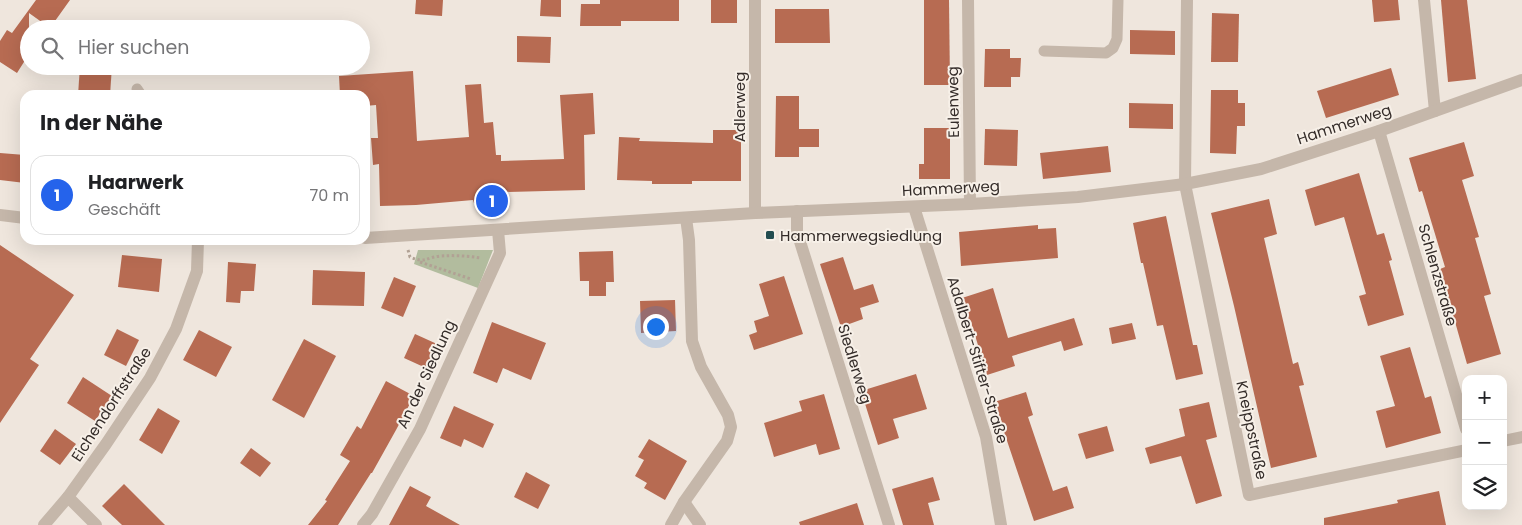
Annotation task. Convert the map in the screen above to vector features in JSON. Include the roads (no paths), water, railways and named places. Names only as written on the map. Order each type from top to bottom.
[{"type":"street","name":"Adlerweg","points":[[755,0],[755,213]]},
{"type":"street","name":"Eulenweg","points":[[968,0],[970,204]]},
{"type":"street","points":[[1185,184],[1187,0]]},
{"type":"street","points":[[1424,0],[1435,111]]},
{"type":"street","name":"Hammerweg","points":[[370,238],[755,213],[914,207],[1078,197],[1185,184],[1261,169],[1378,131],[1522,80]]},
{"type":"street","name":"Schlenzstraße","points":[[1378,131],[1463,420]]},
{"type":"street","name":"Kneippstraße","points":[[1185,184],[1249,495],[1462,451]]},
{"type":"street","name":"Adalbert-Stifter-Straße","points":[[914,207],[986,437],[1001,525]]},
{"type":"street","name":"Siedlerweg","points":[[796,212],[797,232],[889,525]]},
{"type":"street","points":[[0,215],[20,217]]},
{"type":"street","points":[[671,525],[684,502],[727,441],[731,427],[728,415],[701,367],[692,342],[689,240],[686,218]]},
{"type":"street","name":"An der Siedlung","points":[[363,525],[372,514],[420,429],[500,254],[498,230]]},
{"type":"street","name":"Eichendorffstraße","points":[[44,525],[68,497],[150,378],[176,328],[197,271],[198,245]]},
{"type":"street","points":[[1507,440],[1522,437]]},
{"type":"street","points":[[68,497],[96,525]]},
{"type":"street","points":[[684,502],[700,525]]},
{"type":"lane","points":[[1044,52],[1106,53],[1113,48],[1117,39],[1118,0]]},
{"type":"place","name":"Haarwerk","points":[[492,201]]},
{"type":"place","name":"Hammerwegsiedlung","points":[[770,235]]}]
